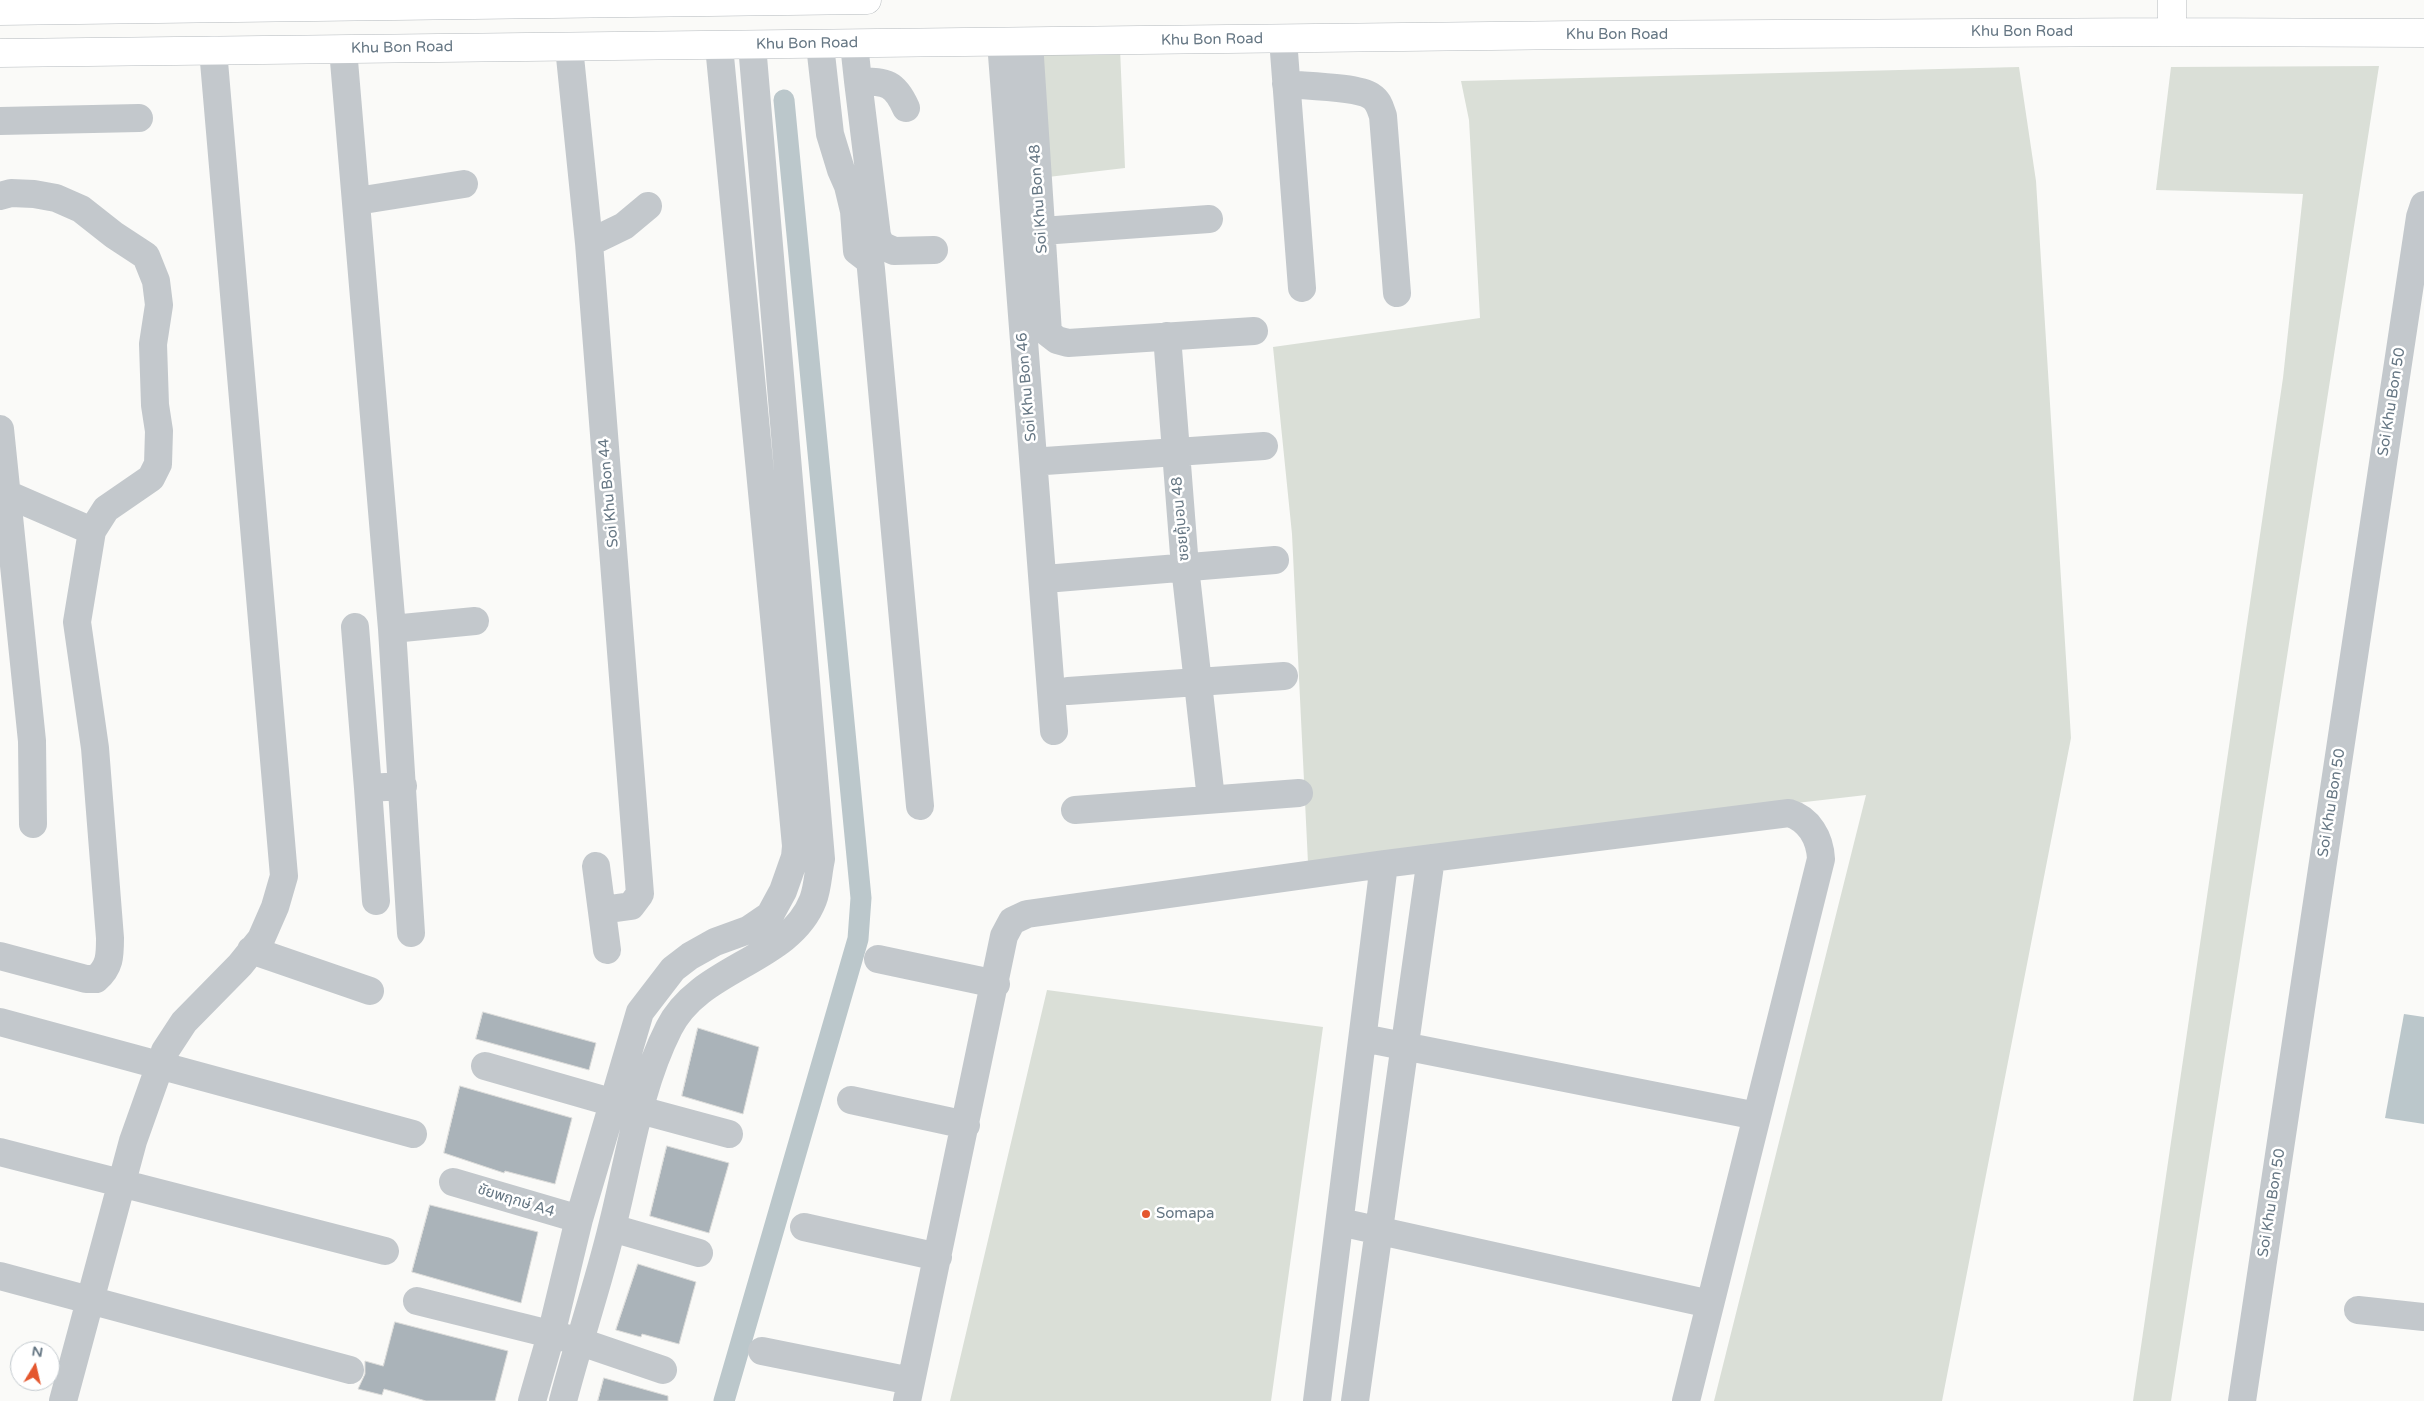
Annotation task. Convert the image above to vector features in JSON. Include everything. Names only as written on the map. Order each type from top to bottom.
[{"type":"main road","points":[[0,8],[142,5],[867,0]]},
{"type":"main road","points":[[2172,0],[2172,32]]},
{"type":"main road","name":"Khu Bon Road","points":[[0,52],[2172,32],[2424,33]]},
{"type":"street","points":[[1282,39],[1302,288]]},
{"type":"street","name":"Soi Khu Bon 46","points":[[1001,42],[1054,731]]},
{"type":"street","name":"Soi Khu Bon 48","points":[[1029,42],[1048,333],[1052,337],[1068,343],[1168,336]]},
{"type":"street","points":[[854,44],[878,236],[881,245],[894,251],[934,250]]},
{"type":"street","points":[[532,1401],[551,1335],[579,1219],[627,1107],[649,1079],[670,1026],[689,999],[707,984],[777,943],[795,928],[813,900],[808,858],[752,45]]},
{"type":"street","points":[[820,45],[830,134],[848,186],[854,211],[857,251],[870,261],[920,806]]},
{"type":"street","points":[[719,46],[796,846],[808,858]]},
{"type":"street","name":"Soi Khu Bon 44","points":[[569,47],[589,243],[640,894],[631,906],[602,910]]},
{"type":"street","points":[[343,49],[392,628],[411,933]]},
{"type":"street","points":[[64,1395],[133,1141],[165,1051],[184,1022],[261,939],[275,907],[284,876],[213,50]]},
{"type":"street","points":[[858,80],[888,84],[896,89],[906,108]]},
{"type":"street","points":[[1286,84],[1357,92],[1370,95],[1378,101],[1383,116],[1397,293]]},
{"type":"street","points":[[0,120],[138,118]]},
{"type":"street","points":[[357,202],[464,184]]},
{"type":"street","points":[[0,196],[34,194],[56,198],[81,209],[114,235],[146,256],[156,281],[159,305],[153,344],[155,405],[159,431],[158,464],[151,478],[106,509],[92,531],[77,622],[95,748],[110,956],[107,968],[102,974],[96,978],[86,979],[0,956]]},
{"type":"street","name":"Soi Khu Bon 50","points":[[2242,1401],[2420,217],[2424,205]]},
{"type":"street","points":[[589,243],[624,226],[648,206]]},
{"type":"street","points":[[1042,231],[1209,219]]},
{"type":"street","points":[[1168,336],[1254,331]]},
{"type":"street","name":"ซอยคู้บอน 48","points":[[1168,336],[1185,567],[1196,683],[1211,799]]},
{"type":"street","points":[[0,428],[32,740],[33,824]]},
{"type":"street","points":[[1045,462],[1264,446]]},
{"type":"street","points":[[7,494],[92,531]]},
{"type":"street","points":[[1057,578],[1276,560]]},
{"type":"street","points":[[392,628],[475,621]]},
{"type":"street","points":[[355,627],[376,901]]},
{"type":"street","points":[[1068,691],[1284,676]]},
{"type":"street","points":[[368,788],[403,786]]},
{"type":"street","points":[[1075,810],[1299,793]]},
{"type":"street","points":[[762,1351],[909,1391],[996,984],[1005,932],[1012,921],[1023,915],[1384,864],[1788,813],[1802,820],[1817,839],[1821,859],[1686,1401]]},
{"type":"street","points":[[1355,1401],[1431,858]]},
{"type":"street","points":[[1317,1401],[1384,864]]},
{"type":"street","points":[[596,866],[607,950]]},
{"type":"street","points":[[252,950],[370,991]]},
{"type":"street","points":[[878,959],[996,984]]},
{"type":"street","points":[[1373,960],[1417,965]]},
{"type":"street","points":[[0,1022],[413,1134]]},
{"type":"street","points":[[1363,1038],[1757,1116]]},
{"type":"street","points":[[485,1066],[729,1134]]},
{"type":"street","points":[[851,1100],[966,1125]]},
{"type":"street","points":[[562,1401],[612,1228],[627,1107]]},
{"type":"street","points":[[0,1152],[385,1251]]},
{"type":"street","name":"ชัยพฤกษ์ A4","points":[[454,1182],[579,1219]]},
{"type":"street","points":[[1340,1222],[1710,1304]]},
{"type":"street","points":[[804,1226],[938,1256]]},
{"type":"street","points":[[612,1228],[699,1253]]},
{"type":"street","points":[[0,1276],[350,1370]]},
{"type":"street","points":[[417,1300],[578,1341],[663,1370]]},
{"type":"street","points":[[2358,1310],[2424,1317]]},
{"type":"shaded area","points":[[1043,48],[1120,48],[1125,168],[1048,177]]},
{"type":"shaded area","points":[[2379,66],[2171,1401],[2133,1401],[2283,378],[2303,194],[2156,190],[2171,67]]},
{"type":"shaded area","points":[[2019,67],[2036,181],[2071,738],[1942,1401],[1714,1401],[1866,795],[1535,833],[1308,863],[1292,534],[1273,347],[1480,318],[1469,120],[1461,81]]},
{"type":"shaded area","name":"Somapa","points":[[1047,990],[1323,1027],[1271,1401],[950,1401]]},
{"type":"shaded area","points":[[2404,1014],[2424,1017],[2424,1124],[2385,1118]]},
{"type":"building","points":[[483,1012],[596,1043],[589,1070],[476,1039]]},
{"type":"building","points":[[698,1028],[759,1047],[743,1114],[682,1096]]},
{"type":"building","points":[[460,1086],[572,1118],[555,1184],[505,1171],[504,1173],[444,1153]]},
{"type":"building","points":[[667,1146],[729,1163],[709,1233],[650,1216]]},
{"type":"building","points":[[430,1205],[538,1232],[521,1303],[412,1272]]},
{"type":"building","points":[[638,1264],[696,1282],[679,1344],[642,1334],[641,1337],[616,1330]]},
{"type":"building","points":[[395,1322],[508,1351],[495,1401],[426,1401],[384,1389],[382,1395],[358,1389],[365,1374],[365,1361],[383,1366]]},
{"type":"building","points":[[604,1378],[668,1396],[668,1401],[598,1401]]},
{"type":"waterway","points":[[724,1401],[858,939],[861,898],[784,100]]},
{"type":"place","name":"Somapa","points":[[1146,1214]]}]
